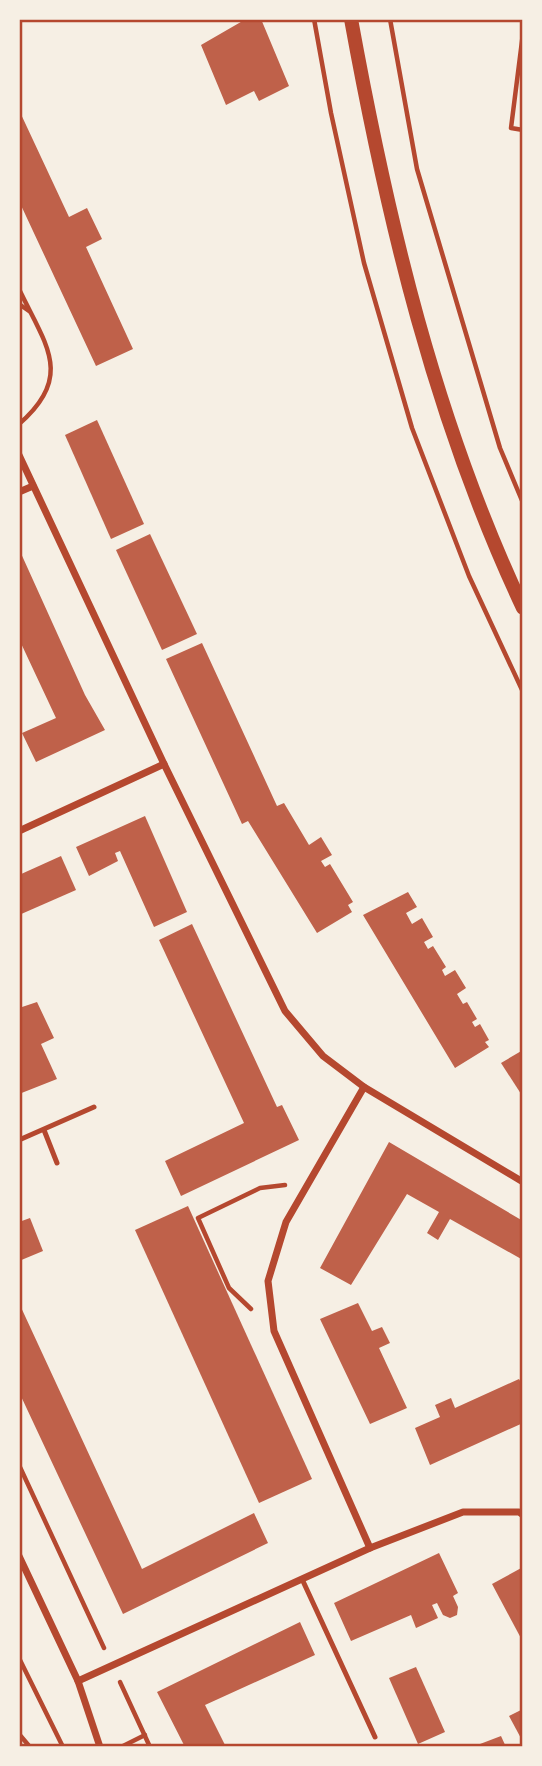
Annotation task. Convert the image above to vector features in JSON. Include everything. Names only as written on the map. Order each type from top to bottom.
[{"type":"main road","points":[[351,19],[392,226],[422,341],[454,440],[500,560],[523,608]]},
{"type":"street","points":[[19,454],[164,764],[285,1011],[323,1056],[364,1087],[523,1182]]},
{"type":"street","points":[[19,492],[33,486]]},
{"type":"street","points":[[19,831],[164,764]]},
{"type":"street","points":[[364,1087],[286,1222],[268,1281],[274,1331],[370,1548]]},
{"type":"street","points":[[78,1681],[370,1548],[463,1511],[519,1512],[523,1515]]},
{"type":"street","points":[[19,1556],[78,1681],[100,1747]]},
{"type":"lane","points":[[19,1140],[94,1107]]},
{"type":"lane","points":[[44,1130],[57,1163]]},
{"type":"lane","points":[[302,1579],[375,1737]]},
{"type":"path","points":[[314,19],[331,113],[364,262],[412,428],[469,576],[523,692]]},
{"type":"path","points":[[390,19],[421,182],[500,447],[523,503]]},
{"type":"path","points":[[523,33],[511,128],[523,130]]},
{"type":"path","points":[[19,289],[52,367],[48,390],[37,408],[19,424]]},
{"type":"path","points":[[19,304],[30,311]]},
{"type":"path","points":[[274,1331],[229,1288],[198,1218],[260,1188],[308,1183]]},
{"type":"path","points":[[19,1465],[150,1747]]},
{"type":"path","points":[[19,1658],[63,1747]]},
{"type":"path","points":[[19,1734],[30,1747]]},
{"type":"path","points":[[121,1747],[145,1735]]},
{"type":"building","points":[[246,19],[261,19],[289,86],[259,101],[254,91],[226,105],[201,45]]},
{"type":"building","points":[[19,110],[69,217],[87,208],[102,239],[86,247],[133,349],[96,366],[19,201]]},
{"type":"building","points":[[97,420],[144,524],[111,539],[65,435]]},
{"type":"building","points":[[150,534],[197,634],[162,650],[116,550]]},
{"type":"building","points":[[19,549],[85,695],[105,730],[36,762],[22,733],[56,718],[19,639]]},
{"type":"building","points":[[202,643],[277,806],[284,803],[309,845],[321,837],[332,855],[321,861],[325,867],[330,864],[353,902],[348,905],[352,912],[317,933],[248,821],[242,824],[166,659]]},
{"type":"building","points":[[145,816],[187,912],[154,927],[120,851],[115,853],[118,861],[89,876],[76,847]]},
{"type":"building","points":[[61,856],[76,890],[19,915],[19,875]]},
{"type":"building","points":[[408,892],[417,907],[406,913],[412,924],[422,918],[433,937],[424,942],[428,949],[433,946],[446,967],[442,970],[445,976],[455,970],[466,988],[457,994],[463,1004],[467,1002],[477,1019],[472,1022],[475,1027],[480,1024],[489,1040],[485,1042],[489,1047],[455,1068],[363,915]]},
{"type":"building","points":[[192,924],[277,1107],[282,1105],[299,1140],[181,1196],[165,1161],[244,1123],[159,940]]},
{"type":"building","points":[[37,1002],[54,1038],[41,1044],[57,1079],[19,1094],[19,1008]]},
{"type":"building","points":[[523,1050],[523,1097],[501,1063]]},
{"type":"building","points":[[389,1142],[523,1221],[523,1260],[450,1219],[438,1240],[427,1233],[439,1212],[407,1194],[351,1285],[320,1268]]},
{"type":"building","points":[[188,1206],[312,1479],[259,1503],[135,1230]]},
{"type":"building","points":[[30,1218],[43,1251],[19,1261],[19,1222]]},
{"type":"building","points":[[19,1303],[142,1569],[254,1513],[268,1543],[123,1614],[19,1392]]},
{"type":"building","points":[[358,1303],[372,1331],[382,1327],[390,1343],[379,1348],[407,1408],[370,1424],[320,1319]]},
{"type":"building","points":[[519,1379],[523,1386],[523,1423],[430,1465],[415,1428],[440,1417],[435,1405],[451,1398],[455,1408]]},
{"type":"building","points":[[439,1553],[458,1593],[453,1596],[458,1607],[457,1615],[450,1618],[443,1615],[437,1603],[432,1605],[438,1618],[416,1628],[411,1615],[351,1641],[334,1603]]},
{"type":"building","points":[[523,1567],[523,1642],[492,1584]]},
{"type":"building","points":[[300,1622],[315,1655],[205,1705],[226,1747],[185,1747],[157,1692]]},
{"type":"building","points":[[416,1667],[445,1732],[418,1744],[389,1678]]},
{"type":"building","points":[[523,1709],[523,1742],[509,1716]]},
{"type":"building","points":[[501,1736],[506,1747],[481,1747],[480,1744]]}]
